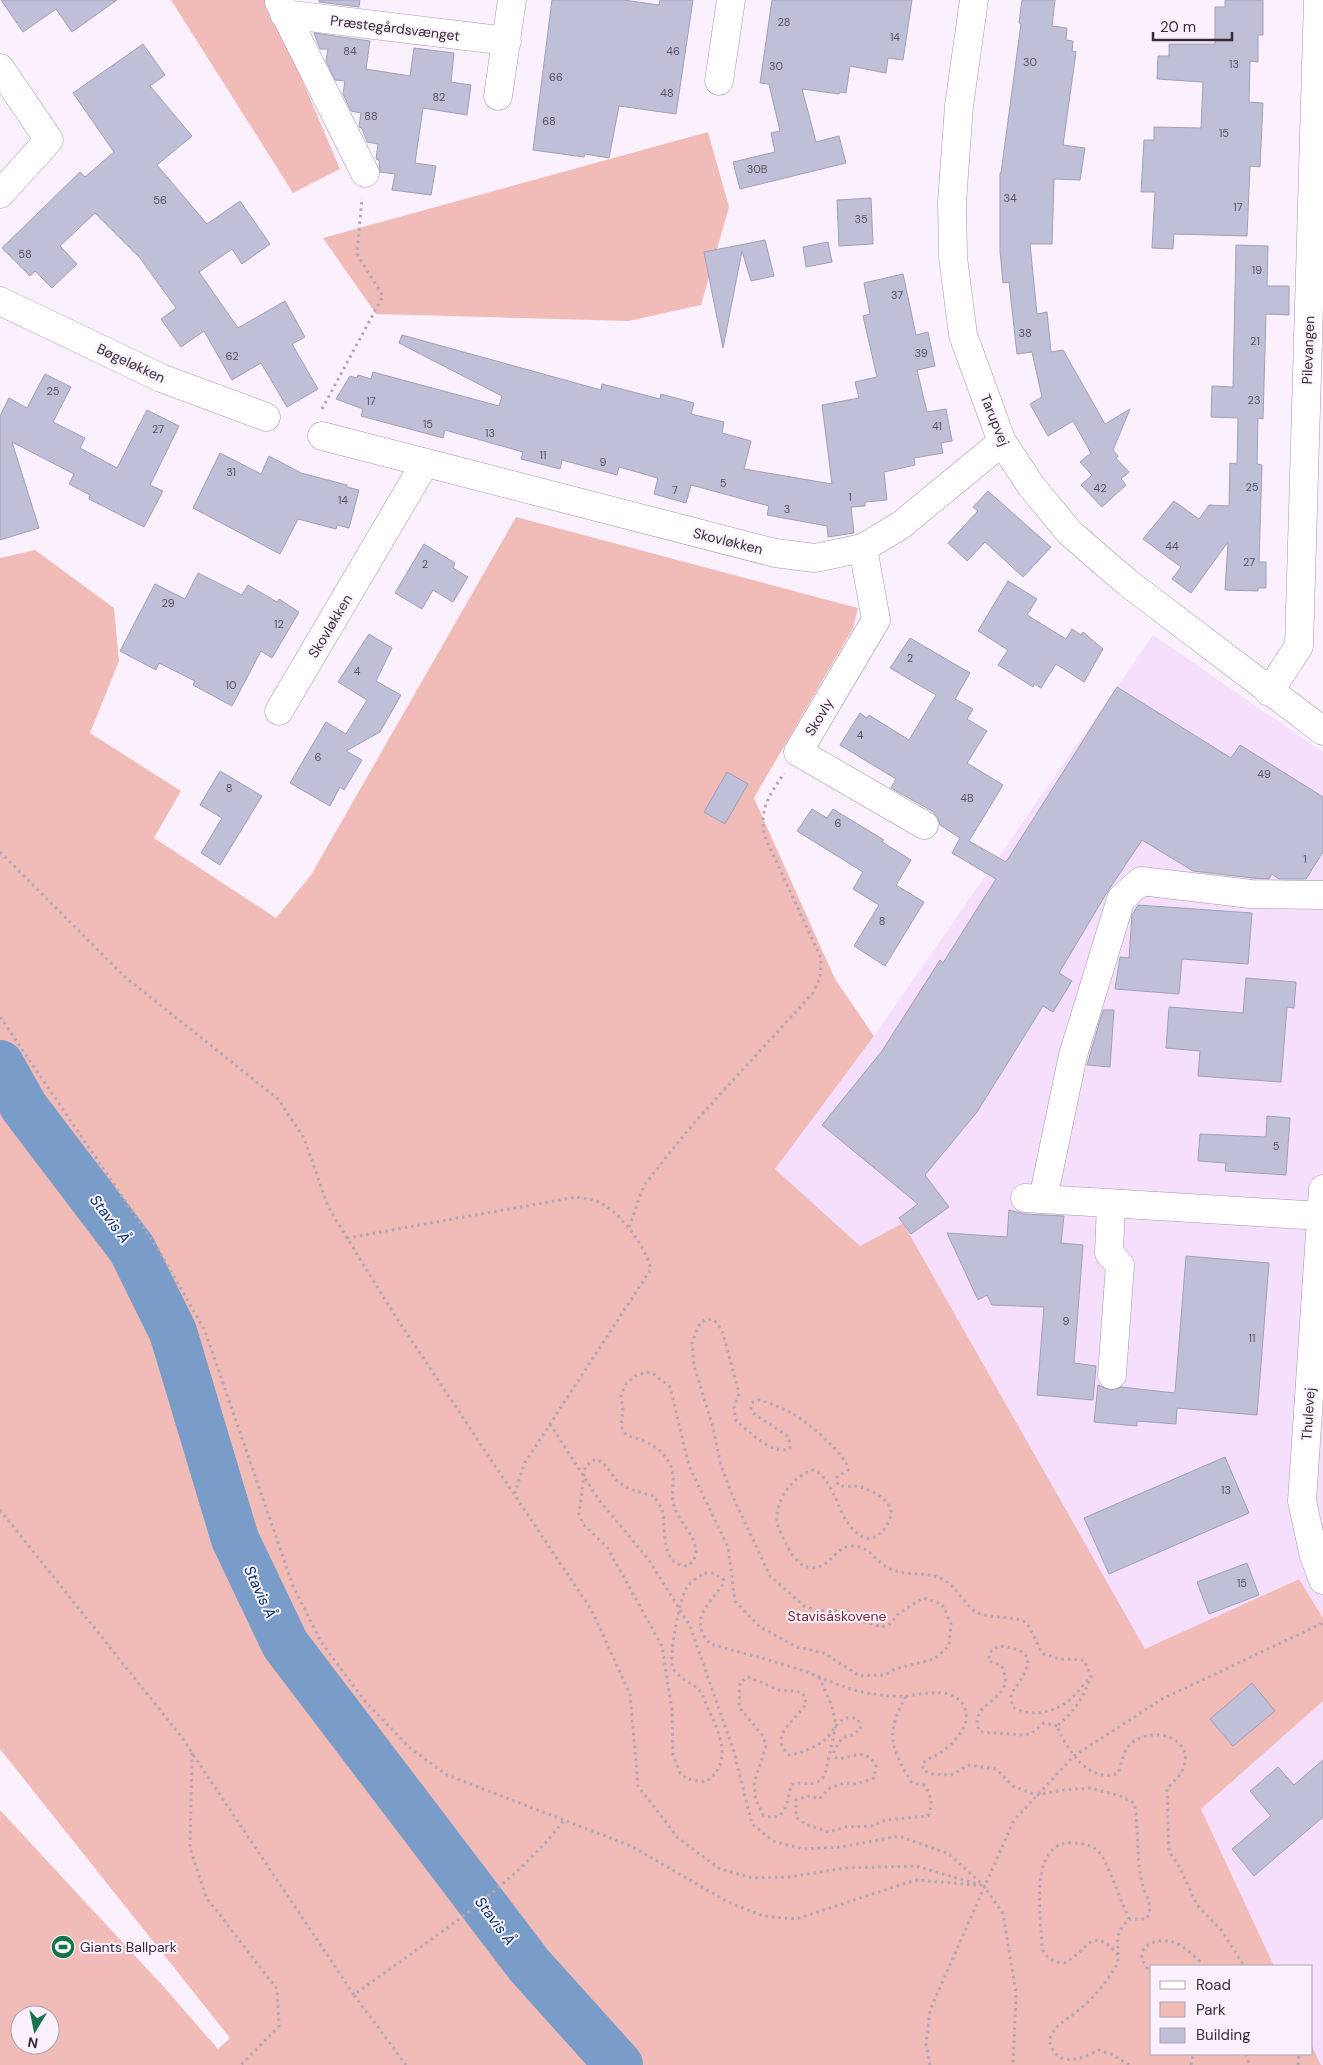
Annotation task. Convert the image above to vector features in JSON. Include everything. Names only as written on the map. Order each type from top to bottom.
[{"type":"street","points":[[498,96],[512,0]]},
{"type":"street","points":[[719,81],[731,0]]},
{"type":"street","name":"Tarupvej","points":[[974,0],[959,106],[952,202],[953,257],[963,335],[1002,442],[1032,487],[1070,533],[1128,583],[1269,692],[1323,731]]},
{"type":"street","name":"Pilevangen","points":[[1269,692],[1299,646],[1318,0]]},
{"type":"street","name":"Præstegårdsvænget","points":[[281,7],[507,41]]},
{"type":"street","name":"Præstegårdsvænget","points":[[281,7],[365,173]]},
{"type":"street","points":[[0,68],[49,140],[0,194]]},
{"type":"street","name":"Bøgeløkken","points":[[0,301],[161,378],[266,417]]},
{"type":"street","name":"Skovløkken","points":[[322,436],[775,553],[815,558],[863,548],[901,525],[1002,442]]},
{"type":"street","name":"Skovløkken","points":[[280,711],[425,463]]},
{"type":"street","name":"Skovly","points":[[863,548],[876,620],[798,752],[924,825]]},
{"type":"street","points":[[1321,1216],[1034,1199],[1073,1055],[1121,899],[1141,881],[1251,894],[1323,895]]},
{"type":"street","name":"Thulevej","points":[[1323,1189],[1319,1303],[1302,1501],[1314,1556],[1323,1580]]},
{"type":"street","points":[[1111,1204],[1109,1253],[1120,1265],[1112,1375]]},
{"type":"path","points":[[322,436],[314,424],[383,296],[357,254],[365,173]]},
{"type":"path","points":[[629,1227],[644,1184],[693,1124],[812,994],[820,978],[821,958],[764,835],[761,816],[769,796],[798,752]]},
{"type":"path","points":[[0,852],[125,977],[278,1099],[304,1138],[327,1204],[347,1238],[394,1314],[592,1611],[630,1694],[638,1786],[678,1838],[720,1869],[753,1878],[789,1877],[845,1868],[916,1866],[984,1886]]},
{"type":"path","points":[[0,1017],[160,1252],[205,1331],[293,1586],[321,1642],[364,1700],[411,1750],[447,1775],[488,1793],[565,1819],[631,1846],[728,1902],[763,1916],[796,1918],[915,1880],[984,1886]]},
{"type":"path","points":[[347,1238],[576,1197],[601,1202],[629,1227],[648,1257],[652,1269],[524,1464],[514,1493]]},
{"type":"path","points":[[1057,1726],[1072,1714],[1082,1700],[1091,1677],[1084,1660],[1060,1659],[1043,1654],[1026,1624],[1015,1619],[992,1618],[975,1611],[948,1582],[935,1575],[888,1568],[866,1549],[853,1545],[839,1550],[830,1561],[819,1567],[804,1566],[790,1553],[777,1521],[786,1489],[803,1472],[814,1470],[822,1474],[842,1514],[860,1537],[869,1539],[884,1531],[891,1517],[889,1505],[885,1499],[861,1487],[838,1485],[837,1477],[848,1470],[847,1465],[833,1446],[796,1415],[759,1400],[753,1402],[750,1408],[753,1413],[789,1437],[790,1448],[786,1450],[769,1446],[736,1421],[734,1408],[739,1393],[722,1330],[714,1320],[707,1319],[700,1323],[692,1343],[694,1366],[713,1427],[721,1466],[734,1499],[770,1576],[804,1606],[818,1611],[845,1610],[862,1621],[882,1627],[890,1624],[899,1613],[923,1598],[942,1604],[951,1624],[949,1646],[934,1659],[895,1669],[885,1675],[860,1676],[824,1653],[797,1647],[760,1627],[735,1601],[728,1547],[688,1466],[670,1387],[652,1373],[647,1372],[635,1376],[626,1384],[621,1394],[623,1410],[621,1426],[626,1435],[655,1445],[670,1464],[674,1481],[674,1508],[695,1542],[694,1562],[688,1566],[679,1566],[671,1559],[667,1550],[662,1508],[654,1496],[633,1490],[619,1482],[602,1460],[595,1459],[590,1461],[582,1474],[580,1514],[583,1524],[607,1547],[662,1646],[672,1710],[673,1754],[680,1773],[687,1779],[706,1782],[715,1775],[722,1765],[724,1749],[702,1694],[678,1675],[672,1666],[672,1655],[681,1607],[688,1586],[703,1573],[720,1576],[724,1580],[724,1584],[702,1611],[701,1633],[710,1644],[794,1667],[872,1694],[906,1696],[930,1691],[944,1693],[960,1701],[966,1714],[962,1729],[951,1744],[939,1754],[926,1759],[922,1765],[924,1772],[951,1775],[969,1765],[996,1769],[1013,1786],[1036,1795],[1090,1788],[1120,1796],[1134,1804],[1137,1816],[1142,1884],[1150,1907],[1150,1913],[1146,1919],[1129,1919]]},
{"type":"path","points":[[550,1424],[600,1500],[649,1560],[681,1607],[690,1626],[734,1752],[752,1824],[773,1841],[802,1848],[841,1847],[899,1836],[949,1854],[984,1886],[1003,1914],[1016,1993],[1013,2065]]},
{"type":"path","points":[[0,1510],[192,1752],[354,1995],[406,2065]]},
{"type":"path","points":[[930,2065],[926,2045],[930,2010],[1014,1820],[1036,1795],[1074,1756],[1162,1699],[1323,1623]]},
{"type":"path","points":[[1057,1726],[1044,1723],[1032,1733],[1025,1735],[980,1732],[977,1725],[978,1713],[995,1701],[1002,1691],[1004,1681],[1004,1670],[1001,1665],[989,1661],[989,1654],[998,1646],[1012,1647],[1025,1653],[1029,1660],[1028,1670],[1011,1694],[1012,1706],[1018,1710],[1037,1714],[1066,1702],[1091,1677]]},
{"type":"path","points":[[819,1677],[832,1706],[836,1724],[825,1775],[821,1781],[814,1784],[796,1782],[790,1785],[784,1810],[778,1817],[771,1818],[763,1815],[756,1800],[754,1783],[766,1746],[762,1736],[739,1707],[740,1682],[748,1677],[779,1690],[801,1692],[805,1697],[806,1704],[787,1724],[780,1740],[784,1751],[789,1755],[796,1755],[823,1742],[836,1724],[842,1718],[850,1716],[858,1719],[860,1729],[852,1736],[842,1738],[834,1752],[834,1756],[839,1759],[860,1753],[867,1755],[876,1766],[874,1778],[857,1784],[844,1783],[830,1788],[819,1799],[810,1796],[800,1797],[796,1800],[796,1817],[805,1824],[829,1832],[846,1827],[872,1826],[886,1820],[928,1816],[932,1804],[930,1795],[924,1785],[912,1783],[900,1763],[891,1736],[893,1722],[906,1696]]},
{"type":"path","points":[[1057,1726],[1064,1742],[1074,1756],[1101,1776],[1109,1777],[1118,1773],[1127,1748],[1144,1735],[1166,1734],[1181,1744],[1186,1752],[1183,1771],[1167,1789],[1169,1851],[1181,1870],[1197,1905],[1222,1931],[1243,1965]]},
{"type":"path","points":[[192,1752],[190,1848],[206,1897],[277,1989],[280,2026],[241,2065]]},
{"type":"path","points":[[354,1995],[502,1883],[547,1842],[565,1819]]},
{"type":"path","points":[[1118,1955],[1108,1943],[1098,1939],[1091,1940],[1070,1960],[1064,1963],[1049,1958],[1043,1951],[1038,1903],[1043,1864],[1051,1852],[1066,1842],[1087,1844],[1100,1852],[1129,1919]]},
{"type":"path","points":[[1129,1919],[1116,1935],[1118,1955],[1114,1970],[1080,2010],[1053,2028],[1049,2041],[1057,2056],[1069,2060],[1085,2057],[1099,2050],[1113,2055],[1129,2065]]},
{"type":"path","points":[[1150,1971],[1142,1959],[1142,1952],[1147,1946],[1158,1941],[1173,1942],[1203,1965]]},
{"type":"shaded area","points":[[1153,635],[1323,752],[1323,1618],[1298,1579],[1145,1650],[903,1223],[860,1246],[775,1169],[874,1036]]},
{"type":"shaded area","points":[[1323,1701],[1323,2065],[1321,2065],[1313,2048],[1313,1965],[1274,1965],[1201,1809]]},
{"type":"green space","points":[[171,0],[268,0],[340,169],[293,193]]},
{"type":"green space","points":[[708,132],[729,207],[701,305],[629,321],[376,314],[323,238]]},
{"type":"green space","name":"Stavisåskovene","points":[[516,517],[858,608],[853,628],[754,798],[835,979],[874,1036],[775,1169],[860,1246],[903,1223],[1145,1649],[1299,1579],[1323,1618],[1323,1701],[1201,1809],[1274,1965],[1150,1965],[1150,2055],[1313,2055],[1313,2048],[1321,2065],[0,2065],[0,1810],[163,1986],[218,2049],[230,2038],[0,1749],[0,558],[35,550],[114,608],[119,661],[90,733],[181,791],[154,838],[276,918],[311,875]]},
{"type":"building","points":[[1,0],[117,0],[72,32],[56,9],[23,32]]},
{"type":"building","points":[[319,0],[360,0],[359,7],[319,2]]},
{"type":"building","points":[[552,0],[624,0],[659,5],[660,0],[693,0],[676,114],[619,106],[609,158],[585,154],[584,157],[533,150]]},
{"type":"building","points":[[772,0],[912,0],[903,60],[888,58],[886,73],[850,66],[846,93],[840,92],[839,94],[802,89],[816,142],[839,136],[846,163],[740,189],[733,162],[775,152],[771,133],[780,131],[769,84],[760,83]]},
{"type":"building","points":[[1022,0],[1055,0],[1052,26],[1067,28],[1066,40],[1073,41],[1072,51],[1076,52],[1063,145],[1085,148],[1080,180],[1054,179],[1052,244],[1030,244],[1037,314],[1047,312],[1051,352],[1063,350],[1105,424],[1130,409],[1113,450],[1118,456],[1116,458],[1129,472],[1121,479],[1126,485],[1102,507],[1081,485],[1092,475],[1080,462],[1091,453],[1073,421],[1048,436],[1030,404],[1042,397],[1032,352],[1017,354],[1009,282],[1003,283],[1000,251],[1000,173],[1021,24],[1019,23]]},
{"type":"building","points":[[1225,0],[1263,0],[1263,35],[1258,35],[1258,62],[1250,61],[1249,102],[1263,103],[1260,167],[1250,166],[1247,236],[1174,234],[1173,249],[1152,248],[1155,192],[1141,192],[1144,140],[1154,140],[1154,127],[1201,128],[1203,82],[1157,79],[1158,56],[1169,56],[1169,44],[1215,44],[1215,7],[1225,7]]},
{"type":"building","points":[[314,33],[370,41],[366,69],[410,76],[414,48],[454,53],[451,82],[471,85],[467,115],[423,108],[415,163],[436,166],[431,195],[392,190],[395,174],[380,172],[379,160],[376,159],[378,144],[367,142],[362,128],[359,127],[361,113],[351,111],[343,94],[345,81],[335,80],[326,61],[328,49],[320,49]]},
{"type":"building","points":[[143,44],[165,75],[150,86],[192,136],[157,165],[207,224],[240,201],[270,244],[242,264],[232,249],[199,272],[238,328],[285,301],[305,337],[292,344],[318,389],[287,407],[261,363],[232,380],[204,331],[181,347],[161,319],[176,308],[140,258],[95,213],[60,246],[77,264],[52,288],[35,271],[30,276],[2,248],[80,172],[85,177],[114,152],[73,93]]},
{"type":"building","points":[[871,198],[873,244],[839,246],[837,200]]},
{"type":"building","points":[[765,240],[774,276],[751,281],[742,251],[723,348],[704,252]]},
{"type":"building","points":[[828,242],[832,262],[806,267],[803,247]]},
{"type":"building","points":[[1236,245],[1268,246],[1267,286],[1289,286],[1289,315],[1266,314],[1263,419],[1258,418],[1257,464],[1262,465],[1259,562],[1266,562],[1266,588],[1258,588],[1258,591],[1225,590],[1228,542],[1191,593],[1172,579],[1181,567],[1143,539],[1174,501],[1199,519],[1209,505],[1229,506],[1230,463],[1237,464],[1238,418],[1211,417],[1212,386],[1233,387]]},
{"type":"building","points":[[903,274],[916,335],[928,332],[935,366],[917,370],[927,412],[946,409],[952,441],[941,443],[943,453],[914,458],[915,465],[884,472],[887,500],[865,502],[865,506],[851,507],[854,533],[828,537],[827,526],[767,515],[769,506],[691,485],[686,503],[654,494],[658,478],[619,467],[617,475],[562,460],[560,469],[521,459],[523,452],[445,430],[443,438],[361,416],[363,409],[336,399],[350,376],[357,378],[358,375],[371,379],[373,372],[499,406],[502,396],[399,343],[402,335],[601,390],[602,384],[660,399],[661,394],[694,403],[691,414],[724,422],[722,433],[751,441],[744,469],[832,484],[822,405],[859,398],[855,382],[877,377],[863,316],[870,314],[864,283]]},
{"type":"building","points":[[45,374],[71,387],[53,422],[85,438],[80,448],[117,468],[147,410],[179,426],[150,485],[163,491],[144,527],[89,499],[90,495],[69,484],[74,474],[12,442],[39,528],[0,540],[0,416],[9,398],[27,408]]},
{"type":"building","points":[[220,453],[261,474],[269,456],[301,473],[359,490],[349,528],[337,525],[336,529],[298,519],[280,554],[193,508]]},
{"type":"building","points":[[988,491],[1051,547],[1023,577],[985,542],[967,561],[948,543],[978,511],[973,507]]},
{"type":"building","points":[[424,544],[455,563],[453,568],[468,577],[453,602],[433,590],[422,609],[395,593]]},
{"type":"building","points":[[198,573],[242,595],[248,585],[277,602],[279,599],[299,612],[272,658],[261,651],[232,706],[193,685],[195,681],[159,663],[156,670],[120,651],[155,584],[185,599]]},
{"type":"building","points":[[1008,581],[1037,599],[1027,615],[1066,639],[1072,629],[1081,635],[1083,632],[1103,649],[1084,682],[1056,664],[1041,688],[1034,684],[1033,687],[998,665],[1008,650],[978,631]]},
{"type":"building","points":[[369,634],[392,648],[376,681],[401,695],[380,732],[346,751],[362,760],[344,790],[340,787],[330,806],[290,783],[326,722],[346,734],[367,700],[338,682]]},
{"type":"building","points":[[910,638],[970,673],[955,699],[973,709],[967,719],[987,731],[967,763],[1003,785],[969,841],[1006,862],[1117,687],[1231,758],[1240,745],[1323,797],[1323,852],[1306,879],[1279,879],[1272,874],[1269,879],[1252,878],[1193,871],[1142,840],[1106,894],[1059,973],[1072,981],[1053,1012],[1043,1006],[977,1112],[925,1175],[949,1207],[911,1234],[899,1218],[918,1204],[822,1125],[882,1051],[940,960],[943,963],[996,879],[952,853],[960,838],[940,825],[938,818],[932,811],[891,788],[896,779],[840,745],[860,713],[867,718],[869,715],[909,740],[936,695],[890,668]]},
{"type":"building","points":[[220,771],[262,796],[220,865],[201,853],[222,818],[200,805]]},
{"type":"building","points":[[727,772],[748,784],[725,824],[704,812]]},
{"type":"building","points":[[812,809],[827,818],[833,809],[884,840],[882,842],[911,860],[896,885],[924,902],[885,966],[854,946],[879,905],[853,889],[863,872],[797,831]]},
{"type":"building","points":[[1138,905],[1252,913],[1248,964],[1182,959],[1179,994],[1115,989],[1120,957],[1129,958],[1132,915]]},
{"type":"building","points":[[1246,978],[1296,982],[1294,1008],[1287,1007],[1281,1082],[1198,1076],[1200,1051],[1166,1048],[1169,1007],[1243,1013]]},
{"type":"building","points":[[1103,1010],[1114,1010],[1110,1067],[1087,1065]]},
{"type":"building","points":[[1267,1116],[1290,1118],[1286,1175],[1225,1171],[1226,1163],[1198,1161],[1200,1134],[1266,1137]]},
{"type":"building","points":[[1009,1210],[1024,1214],[1064,1216],[1061,1243],[1083,1245],[1074,1363],[1096,1366],[1093,1400],[1037,1395],[1044,1307],[992,1305],[987,1295],[978,1300],[947,1233],[1007,1237]]},
{"type":"building","points":[[1186,1256],[1269,1263],[1257,1415],[1177,1408],[1176,1424],[1137,1421],[1137,1426],[1094,1422],[1098,1385],[1110,1390],[1121,1387],[1175,1393]]},
{"type":"building","points":[[1225,1457],[1249,1513],[1109,1574],[1084,1518]]},
{"type":"building","points":[[1247,1563],[1259,1595],[1209,1614],[1197,1582]]},
{"type":"building","points":[[1252,1683],[1275,1711],[1233,1746],[1210,1719]]},
{"type":"building","points":[[1323,1760],[1323,1817],[1254,1876],[1232,1849],[1271,1816],[1250,1791],[1278,1767],[1294,1785]]},
{"type":"waterway","name":"Stavis Å","points":[[0,1064],[24,1107],[132,1249],[173,1332],[235,1539],[285,1644],[529,1965],[619,2065]]},
{"type":"place","name":"Giants Ballpark","points":[[63,1947]]}]
